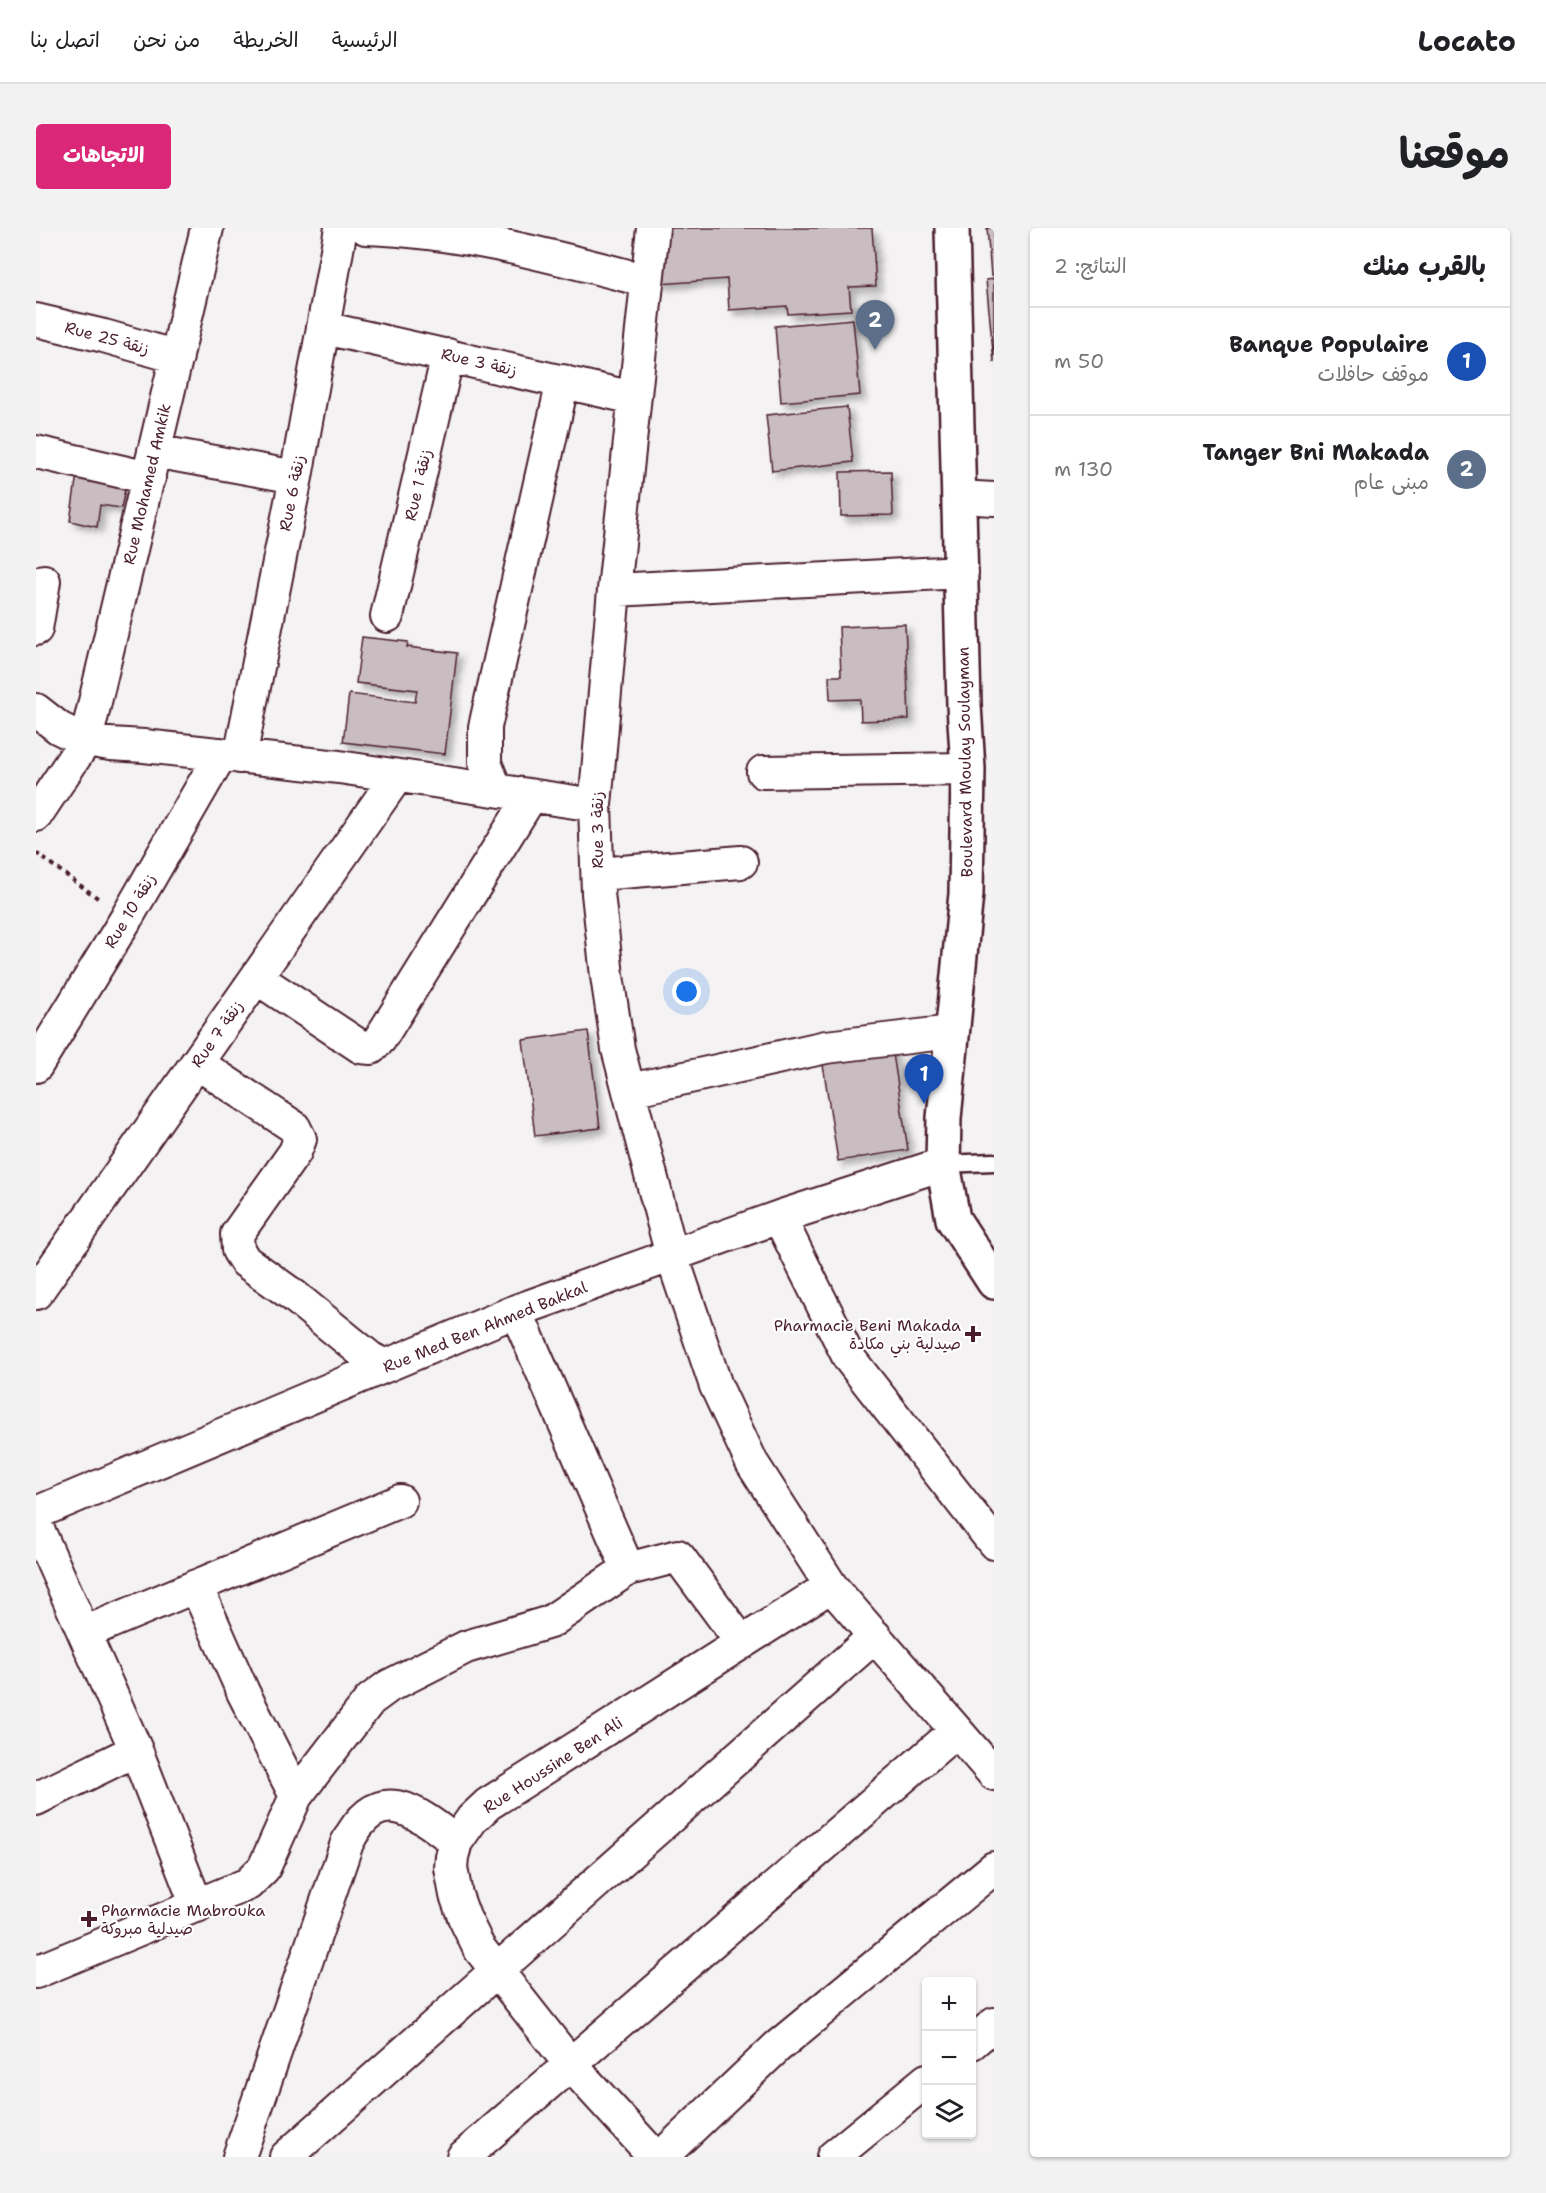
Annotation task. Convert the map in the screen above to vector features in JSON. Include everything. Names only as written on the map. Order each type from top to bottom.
[{"type":"main road","name":"Boulevard Moulay Soulayman","points":[[952,228],[968,769],[966,894],[944,1118],[943,1164],[953,1219],[994,1281]]},
{"type":"street","name":"Rue Mohamed Amkik","points":[[36,815],[86,740],[207,228]]},
{"type":"street","name":"Rue 6 زنقة","points":[[231,756],[296,477],[341,228]]},
{"type":"street","points":[[366,228],[460,237],[519,249],[647,281]]},
{"type":"street","name":"Rue 3 زنقة","points":[[652,228],[614,590],[595,805],[598,874],[607,975],[618,1049],[672,1256],[716,1386],[753,1463],[831,1586],[994,1774]]},
{"type":"street","name":"Rue 25 زنقة","points":[[36,320],[177,357]]},
{"type":"street","name":"Rue 3 زنقة","points":[[324,328],[634,398]]},
{"type":"street","name":"Rue 1 زنقة","points":[[387,616],[448,355]]},
{"type":"street","points":[[496,790],[485,763],[485,727],[563,381]]},
{"type":"street","points":[[36,452],[152,465],[296,477]]},
{"type":"street","points":[[959,497],[994,499]]},
{"type":"street","points":[[614,590],[962,572]]},
{"type":"street","points":[[36,629],[44,581]]},
{"type":"street","points":[[36,710],[59,728],[86,740],[339,767],[595,805]]},
{"type":"street","name":"Rue 10 زنقة","points":[[36,1066],[126,919],[231,756]]},
{"type":"street","points":[[763,772],[968,769]]},
{"type":"street","name":"Rue 7 زنقة","points":[[36,1293],[398,776]]},
{"type":"street","points":[[257,978],[361,1047],[371,1048],[380,1039],[531,796]]},
{"type":"street","points":[[598,874],[741,862]]},
{"type":"street","points":[[630,1090],[826,1047],[952,1032]]},
{"type":"street","points":[[197,1063],[294,1127],[300,1139],[295,1152],[237,1234],[238,1250],[245,1261],[294,1296],[370,1358],[386,1366]]},
{"type":"street","name":"Rue Med Ben Ahmed Bakkal","points":[[36,1513],[516,1311],[779,1217],[943,1164]]},
{"type":"street","points":[[779,1217],[849,1358],[994,1543]]},
{"type":"street","points":[[516,1311],[628,1569]]},
{"type":"street","points":[[84,1633],[400,1502]]},
{"type":"street","points":[[36,1525],[136,1750],[197,1906]]},
{"type":"street","points":[[36,1972],[248,1884],[264,1868],[296,1796],[364,1707],[389,1686],[466,1647],[550,1622],[628,1569],[678,1556],[742,1643]]},
{"type":"street","points":[[196,1586],[243,1692],[296,1796]]},
{"type":"street","name":"Rue Houssine Ben Ali","points":[[655,2157],[571,2065],[479,1948],[456,1895],[451,1868],[456,1842],[472,1819],[488,1804],[831,1586]]},
{"type":"street","points":[[286,2157],[874,1636]]},
{"type":"street","points":[[463,2157],[956,1731]]},
{"type":"street","points":[[36,1799],[136,1750]]},
{"type":"street","points":[[239,2157],[347,1843],[355,1827],[369,1812],[378,1808],[399,1807],[421,1816],[456,1842]]},
{"type":"street","points":[[661,2157],[777,2048],[994,1868]]},
{"type":"street","points":[[976,2040],[994,2024]]},
{"type":"street","points":[[833,2157],[922,2084]]},
{"type":"lane","points":[[943,1164],[994,1162]]},
{"type":"path","points":[[36,854],[126,919]]},
{"type":"building","points":[[654,228],[872,228],[876,286],[849,287],[851,310],[788,314],[787,306],[729,310],[727,279],[659,284]]},
{"type":"building","points":[[987,228],[994,228],[994,276],[991,276]]},
{"type":"building","points":[[994,279],[994,362],[986,280]]},
{"type":"building","points":[[853,319],[860,395],[781,402],[775,326]]},
{"type":"building","points":[[847,407],[853,462],[772,471],[766,415]]},
{"type":"building","points":[[891,471],[893,515],[841,516],[840,472]]},
{"type":"building","points":[[77,474],[126,485],[121,508],[100,505],[97,527],[70,521]]},
{"type":"building","points":[[905,624],[909,719],[861,721],[860,699],[830,700],[829,676],[841,676],[839,627]]},
{"type":"building","points":[[362,637],[408,642],[407,647],[457,653],[445,754],[343,742],[349,694],[415,702],[417,690],[356,683]]},
{"type":"building","points":[[588,1031],[600,1128],[535,1136],[523,1040]]},
{"type":"building","points":[[891,1041],[908,1150],[838,1161],[821,1052]]},
{"type":"place","name":"Tanger Bni Makada","points":[[875,350]]},
{"type":"place","name":"Banque Populaire","points":[[924,1104]]},
{"type":"place","name":"Pharmacie Beni Makada صيدلية بني مكادة","points":[[973,1334]]},
{"type":"place","name":"Pharmacie Mabrouka صيدلية مبروكة","points":[[89,1919]]}]
